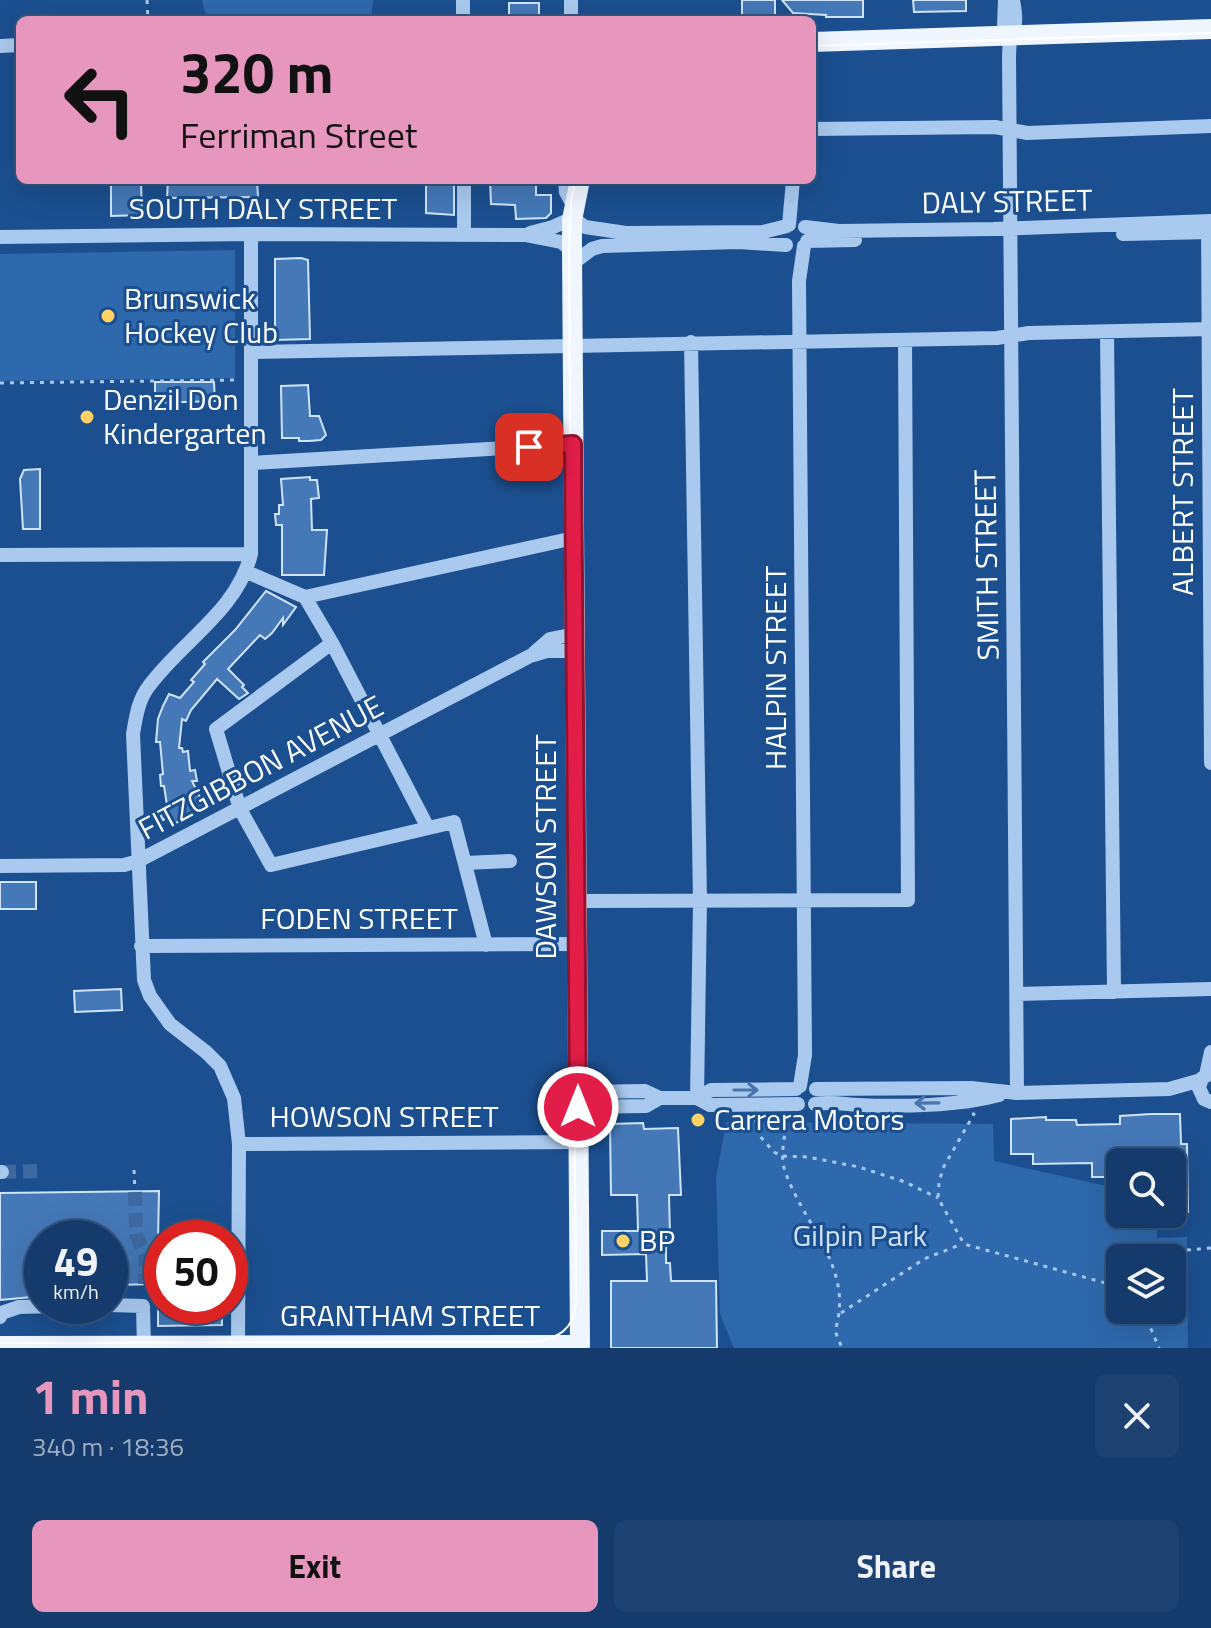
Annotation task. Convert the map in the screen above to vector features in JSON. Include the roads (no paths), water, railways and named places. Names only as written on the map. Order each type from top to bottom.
[{"type":"main road","points":[[816,42],[1211,29]]},
{"type":"main road","points":[[572,257],[573,212],[579,184]]},
{"type":"main road","name":"DAWSON STREET","points":[[572,257],[580,1346]]},
{"type":"main road","name":"GRANTHAM STREET","points":[[0,1346],[580,1346]]},
{"type":"street","name":"SMITH STREET","points":[[1005,0],[1004,27],[1010,36]]},
{"type":"street","name":"SMITH STREET","points":[[1010,1093],[1017,994],[1009,131],[1010,36],[1015,19],[1013,0]]},
{"type":"street","points":[[816,129],[995,127],[1027,133],[1211,126]]},
{"type":"street","points":[[464,184],[464,234]]},
{"type":"street","points":[[565,184],[573,212]]},
{"type":"street","name":"HALPIN STREET","points":[[793,184],[799,281],[807,1093]]},
{"type":"street","name":"DALY STREET","points":[[573,212],[585,227],[626,233],[1010,234],[1209,227]]},
{"type":"street","name":"SOUTH DALY STREET","points":[[525,235],[553,227],[573,212]]},
{"type":"street","name":"ALBERT STREET","points":[[1209,227],[1211,763]]},
{"type":"street","points":[[238,1347],[238,1119],[228,1081],[213,1059],[159,1012],[144,980],[133,734],[137,709],[148,687],[232,598],[247,572],[251,554],[251,234]]},
{"type":"street","name":"SOUTH DALY STREET","points":[[0,237],[525,235],[561,242],[572,257]]},
{"type":"street","name":"DALY STREET","points":[[572,257],[602,246],[738,242],[796,235]]},
{"type":"street","points":[[251,352],[905,340],[1209,329]]},
{"type":"street","points":[[1107,332],[1114,992]]},
{"type":"street","points":[[577,901],[908,900],[905,340]]},
{"type":"street","points":[[691,342],[700,901],[697,1098]]},
{"type":"street","points":[[252,463],[573,444]]},
{"type":"street","points":[[247,572],[305,597],[574,538]]},
{"type":"street","points":[[0,555],[251,554]]},
{"type":"street","points":[[305,597],[427,826]]},
{"type":"street","points":[[332,643],[216,729],[240,809],[271,865],[454,822],[486,945]]},
{"type":"street","name":"FITZGIBBON AVENUE","points":[[0,866],[124,865],[138,861],[530,656],[575,643]]},
{"type":"street","points":[[465,863],[510,861]]},
{"type":"street","name":"FODEN STREET","points":[[141,946],[577,944]]},
{"type":"street","points":[[1017,994],[1211,989]]},
{"type":"street","points":[[1211,1052],[1206,1076],[1199,1088],[1211,1117]]},
{"type":"street","points":[[578,1099],[646,1106],[660,1098],[697,1098],[711,1090],[807,1093],[971,1088],[1010,1093],[1169,1089],[1206,1076]]},
{"type":"street","points":[[1169,1089],[1206,1100]]},
{"type":"street","name":"HOWSON STREET","points":[[239,1144],[579,1142]]},
{"type":"street","points":[[128,1306],[143,1306],[144,1348]]},
{"type":"street","points":[[0,1317],[8,1309],[24,1308]]},
{"type":"tunnel","points":[[2,1172],[38,1171]]},
{"type":"tunnel","points":[[135,1192],[136,1235],[144,1251]]},
{"type":"tram line","points":[[816,46],[1211,33]]},
{"type":"tram line","points":[[0,1343],[533,1342],[563,1332],[572,1321],[576,1304],[569,246],[575,184]]},
{"type":"place","name":"Brunswick Hockey Club","points":[[108,316]]},
{"type":"place","name":"Denzil Don Kindergarten","points":[[87,417]]},
{"type":"place","name":"Carrera Motors","points":[[698,1120]]},
{"type":"place","name":"BP","points":[[623,1241]]},
{"type":"park label","name":"Gilpin Park","points":[[860,1236]]}]
